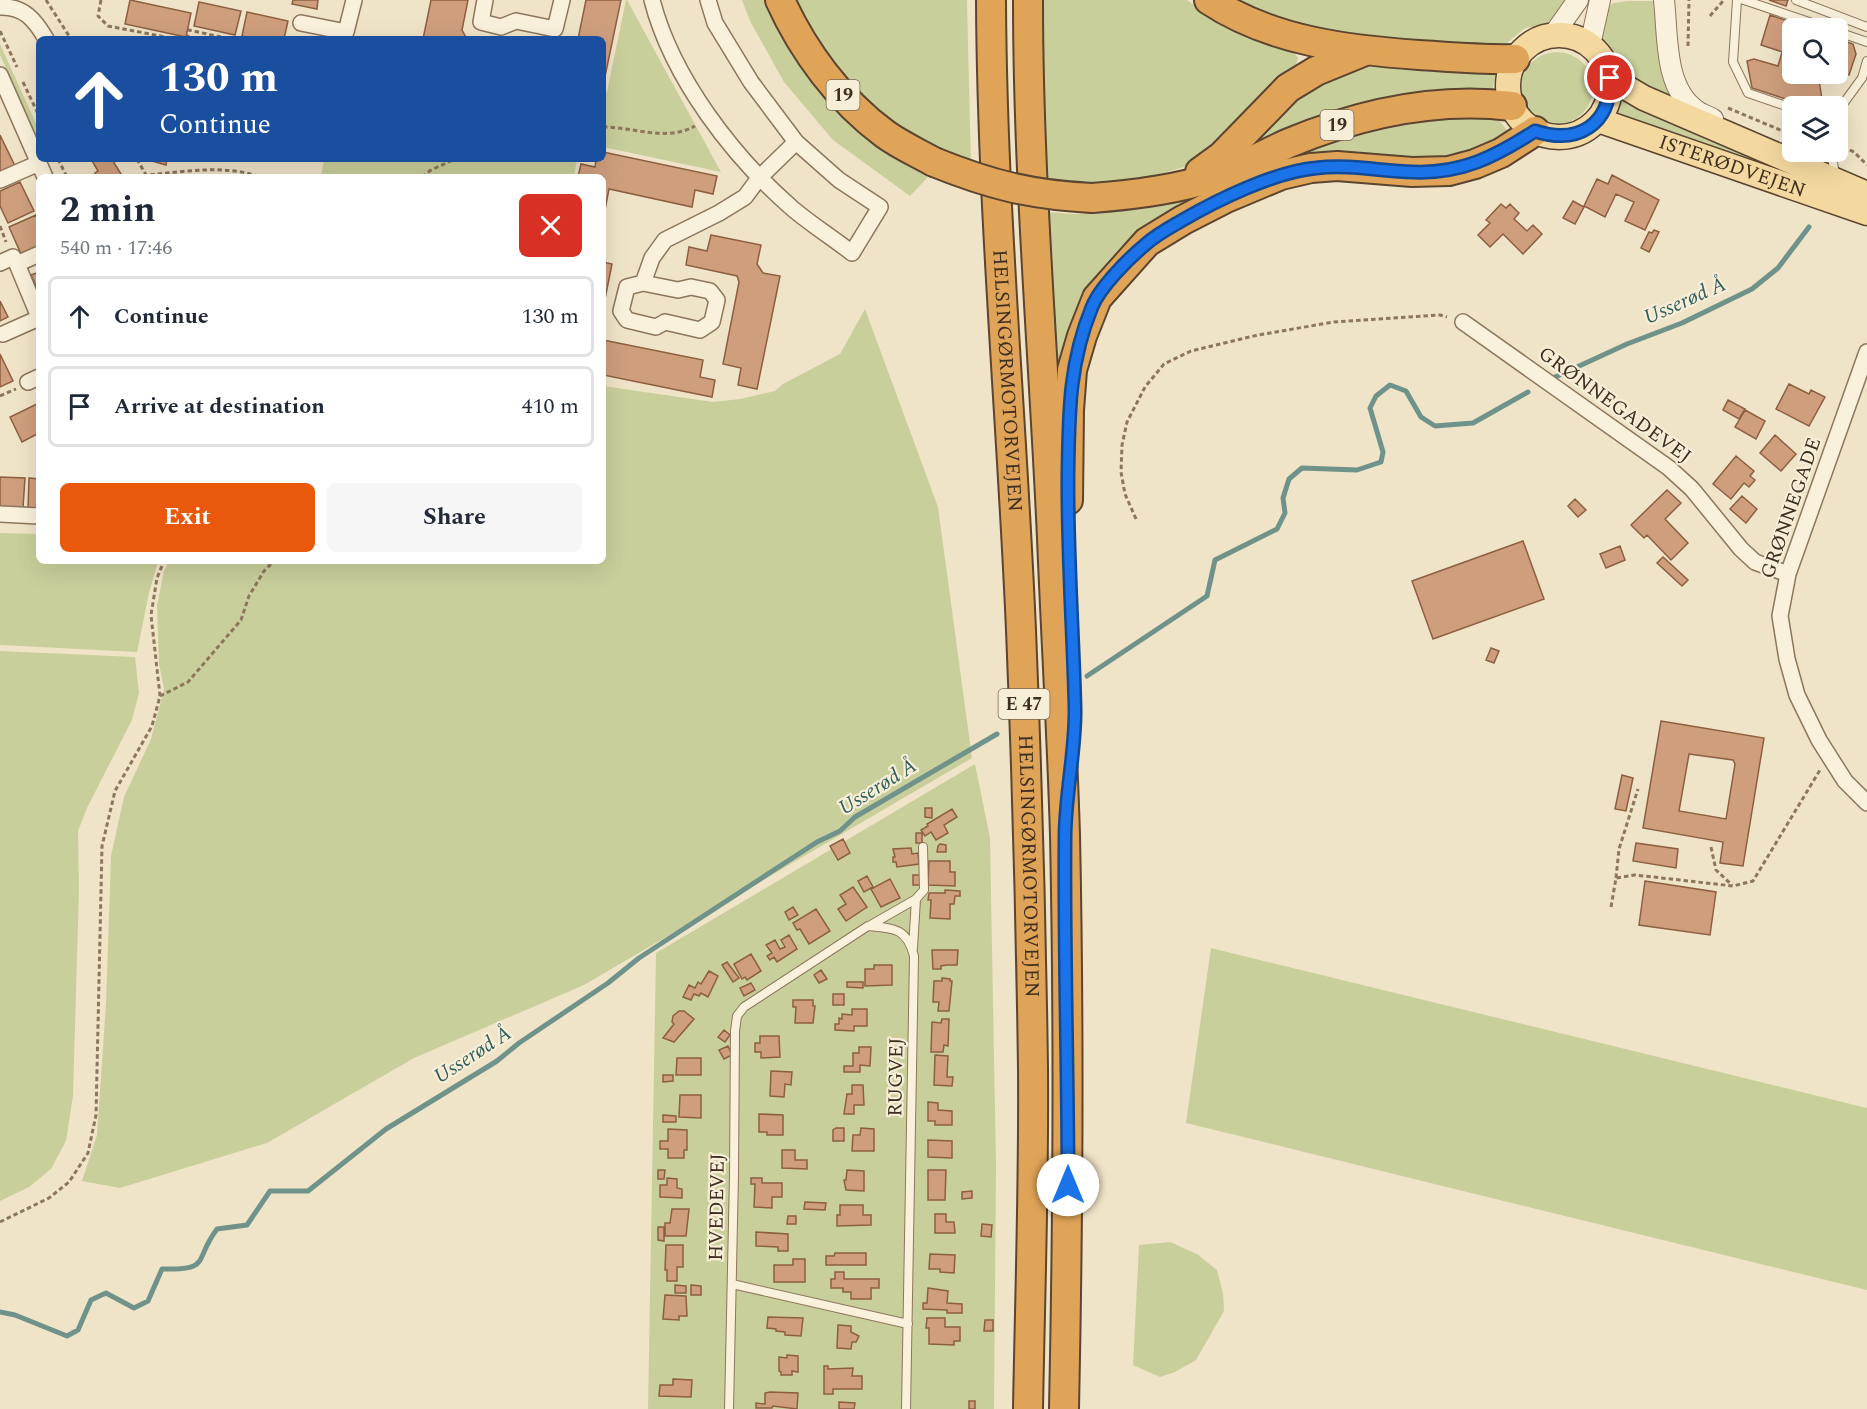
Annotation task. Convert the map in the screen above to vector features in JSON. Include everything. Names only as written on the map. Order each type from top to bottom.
[{"type":"highway","name":"19","points":[[780,0],[790,23],[819,66],[849,102],[886,135],[934,162],[975,179],[1016,190],[1053,196],[1092,198],[1136,195],[1214,177],[1330,127],[1367,116],[1458,103],[1512,106]]},
{"type":"highway","points":[[981,0],[991,61]]},
{"type":"highway","name":"HELSINGØRMOTORVEJEN","points":[[991,0],[997,211],[1021,627],[1029,857],[1033,1083],[1028,1409]]},
{"type":"highway","name":"HELSINGØRMOTORVEJEN","points":[[1028,0],[1033,210],[1050,499],[1065,834],[1068,1231],[1064,1409]]},
{"type":"highway","points":[[1209,0],[1223,10],[1266,29],[1308,41],[1365,51],[1486,60],[1515,59]]},
{"type":"highway","points":[[1172,187],[1202,171],[1222,156],[1288,88],[1316,71],[1365,51]]},
{"type":"highway","points":[[1065,834],[1075,711],[1068,504],[1069,410],[1072,370],[1097,298],[1147,242],[1226,198],[1281,175],[1311,168],[1337,166],[1412,172],[1449,171],[1475,164],[1501,153],[1535,131]]},
{"type":"main road","points":[[1553,35],[1573,37],[1590,45],[1603,60],[1610,78],[1610,93],[1606,107],[1598,120],[1585,130],[1569,136],[1552,137],[1535,131],[1521,121],[1512,106],[1508,90],[1509,74],[1515,59],[1538,39],[1553,35]]},
{"type":"main road","name":"ISTERØDVEJEN","points":[[1610,78],[1644,98],[1782,144]]},
{"type":"main road","name":"ISTERØDVEJEN","points":[[1598,120],[1867,213]]},
{"type":"main road","name":"ISTERØDVEJEN","points":[[1810,162],[1837,182],[1867,194]]},
{"type":"street","points":[[302,23],[346,32],[354,0]]},
{"type":"street","points":[[485,0],[480,22],[501,27],[516,21],[555,29],[562,0]]},
{"type":"street","points":[[652,0],[676,63],[710,118],[759,178],[795,210],[852,253],[880,207],[838,180],[796,142],[751,82],[715,23],[708,0]]},
{"type":"street","points":[[1553,35],[1578,0]]},
{"type":"street","points":[[1590,45],[1600,0]]},
{"type":"street","points":[[1664,0],[1672,75],[1681,95],[1695,110],[1771,148],[1782,147]]},
{"type":"street","points":[[0,7],[9,6],[23,10],[36,21],[44,36]]},
{"type":"street","points":[[0,75],[36,156]]},
{"type":"street","points":[[643,283],[652,258],[665,240],[720,213],[745,197],[759,178],[796,142]]},
{"type":"street","points":[[0,180],[42,170]]},
{"type":"street","points":[[17,264],[36,255]]},
{"type":"street","points":[[0,263],[13,257],[36,311]]},
{"type":"street","points":[[643,283],[678,290],[691,287],[710,291],[717,300],[712,322],[700,330],[665,322],[656,327],[627,320],[621,311],[627,287],[643,283]]},
{"type":"street","points":[[3,334],[36,319]]},
{"type":"street","name":"GRØNNEGADEVEJ","points":[[1463,322],[1669,468],[1692,489],[1755,562],[1788,574]]},
{"type":"street","name":"GRØNNEGADE","points":[[1867,352],[1788,574],[1780,616],[1787,659],[1797,695],[1817,737],[1845,781],[1867,803]]},
{"type":"street","points":[[0,514],[36,516]]},
{"type":"lane","points":[[1737,0],[1734,62],[1748,93],[1782,105]]},
{"type":"lane","points":[[1744,0],[1797,18]]},
{"type":"lane","points":[[1796,0],[1867,27]]},
{"type":"lane","points":[[1848,35],[1867,42]]},
{"type":"lane","points":[[1848,97],[1862,78],[1867,61]]},
{"type":"lane","points":[[1833,162],[1837,182]]},
{"type":"lane","name":"RUGVEJ","points":[[906,1409],[913,952],[916,899],[924,890],[923,847]]},
{"type":"lane","points":[[868,926],[916,899]]},
{"type":"lane","points":[[868,926],[901,931],[910,942],[913,952]]},
{"type":"lane","name":"HVEDEVEJ","points":[[729,1409],[737,1016],[744,1007],[868,926]]},
{"type":"lane","points":[[732,1284],[908,1324]]},
{"type":"path","points":[[46,0],[69,36]]},
{"type":"path","points":[[101,0],[98,16],[108,26],[160,36]]},
{"type":"path","points":[[1687,53],[1689,0]]},
{"type":"path","points":[[1710,16],[1724,0]]},
{"type":"path","points":[[188,36],[189,30],[216,36]]},
{"type":"path","points":[[1724,106],[1782,142]]},
{"type":"path","points":[[606,127],[666,135],[687,131],[710,118]]},
{"type":"path","points":[[1848,149],[1867,165]]},
{"type":"path","points":[[426,174],[448,162]]},
{"type":"path","points":[[221,174],[222,169]]},
{"type":"path","points":[[159,174],[222,169],[252,174]]},
{"type":"path","points":[[1136,519],[1125,494],[1121,472],[1122,445],[1127,422],[1145,387],[1164,364],[1203,348],[1258,335],[1334,322],[1440,315],[1463,322]]},
{"type":"path","points":[[0,1222],[49,1198],[69,1182],[88,1154],[96,1115],[102,846],[115,791],[152,726],[160,696],[151,615],[157,578],[163,564]]},
{"type":"path","points":[[160,696],[188,682],[241,620],[249,596],[264,571],[271,564]]},
{"type":"path","points":[[1617,878],[1635,875],[1733,886],[1753,881],[1829,756]]},
{"type":"path","points":[[1611,907],[1617,878],[1618,849],[1638,789]]},
{"type":"path","points":[[1711,848],[1716,870],[1733,886]]},
{"type":"green space","points":[[627,0],[721,172],[606,148],[607,92]]},
{"type":"green space","points":[[742,0],[766,0],[783,38],[828,99],[865,134],[928,177],[910,196],[833,140],[784,82],[750,21]]},
{"type":"green space","points":[[793,0],[967,0],[971,166],[922,142],[889,121],[829,62]]},
{"type":"green space","points":[[1043,0],[1187,0],[1202,11],[1289,46],[1298,58],[1294,71],[1191,165],[1146,178],[1113,183],[1059,184],[1043,181]]},
{"type":"green space","points":[[1234,0],[1565,0],[1545,25],[1525,28],[1501,48],[1483,51],[1314,30],[1283,22]]},
{"type":"green space","points":[[1658,1],[1663,71],[1670,98],[1621,74],[1602,44],[1600,28],[1607,7],[1614,3]]},
{"type":"green space","points":[[0,44],[36,123],[36,135],[0,55]]},
{"type":"green space","points":[[1557,52],[1577,58],[1587,68],[1593,88],[1587,108],[1577,118],[1557,124],[1537,118],[1527,108],[1521,88],[1527,68],[1537,58]]},
{"type":"green space","points":[[1364,63],[1496,71],[1493,86],[1495,95],[1257,145],[1253,143],[1302,88]]},
{"type":"green space","points":[[1621,96],[1849,199],[1614,119]]},
{"type":"green space","points":[[1496,116],[1516,137],[1464,159],[1362,159],[1125,250],[1059,431],[1046,212],[1072,214],[1124,211],[1178,199],[1256,167],[1388,122]]},
{"type":"green space","points":[[324,162],[576,162],[574,174],[322,174]]},
{"type":"green space","points":[[865,309],[938,507],[972,758],[584,985],[414,1058],[267,1143],[120,1188],[82,1181],[97,1135],[106,1003],[111,856],[124,797],[151,739],[164,689],[159,664],[157,606],[168,564],[606,564],[606,386],[713,402],[740,399],[775,391],[783,384],[840,354]]},
{"type":"green space","points":[[0,533],[36,534],[36,564],[157,564],[137,652],[0,645]]},
{"type":"green space","points":[[0,651],[135,657],[139,693],[132,720],[87,808],[78,831],[79,889],[73,1096],[66,1141],[51,1169],[29,1187],[0,1201]]},
{"type":"green space","points":[[975,764],[990,838],[996,1165],[994,1409],[648,1409],[656,953]]},
{"type":"green space","points":[[1211,948],[1867,1108],[1867,1290],[1186,1123]]},
{"type":"green space","points":[[1170,1242],[1197,1254],[1217,1270],[1223,1293],[1224,1311],[1196,1360],[1175,1372],[1160,1377],[1133,1365],[1139,1245]]},
{"type":"building","points":[[130,0],[191,13],[186,36],[125,24]]},
{"type":"building","points":[[293,0],[318,0],[317,9],[292,4]]},
{"type":"building","points":[[431,0],[468,0],[462,30],[465,36],[424,36]]},
{"type":"building","points":[[586,0],[621,0],[606,72],[606,36],[579,36]]},
{"type":"building","points":[[1769,0],[1788,0],[1786,6]]},
{"type":"building","points":[[199,2],[241,11],[235,35],[194,26]]},
{"type":"building","points":[[247,12],[288,21],[285,36],[242,36]]},
{"type":"building","points":[[1770,15],[1782,19],[1782,52],[1761,45]]},
{"type":"building","points":[[1848,42],[1853,44],[1856,54],[1849,75]]},
{"type":"building","points":[[1782,52],[1782,84],[1820,84],[1821,96],[1782,96],[1782,98],[1752,88],[1747,61],[1754,59],[1778,66]]},
{"type":"building","points":[[0,135],[16,168],[0,175]]},
{"type":"building","points":[[606,153],[717,176],[713,194],[695,190],[692,207],[609,189],[606,204],[606,174],[579,174],[581,164],[595,167],[596,162],[606,162]]},
{"type":"building","points":[[93,162],[115,162],[121,174],[96,174],[98,171]]},
{"type":"building","points":[[1612,175],[1659,200],[1645,230],[1625,221],[1634,202],[1616,194],[1605,217],[1584,206],[1597,179],[1608,184]]},
{"type":"building","points":[[20,182],[34,211],[8,223],[0,206],[0,191]]},
{"type":"building","points":[[1573,201],[1584,207],[1575,224],[1563,218]]},
{"type":"building","points":[[1501,204],[1506,208],[1510,204],[1519,213],[1514,219],[1527,231],[1533,225],[1542,234],[1523,254],[1503,234],[1490,247],[1478,235],[1490,223],[1486,220]]},
{"type":"building","points":[[36,215],[36,247],[21,254],[9,227]]},
{"type":"building","points":[[1654,230],[1659,232],[1649,252],[1641,248],[1649,232],[1652,233]]},
{"type":"building","points":[[711,235],[761,245],[757,264],[763,273],[780,276],[757,389],[738,385],[741,368],[723,364],[739,282],[737,276],[686,265],[689,247],[707,251]]},
{"type":"building","points":[[606,263],[612,264],[606,294]]},
{"type":"building","points":[[36,273],[36,286],[31,275]]},
{"type":"building","points":[[0,301],[8,317],[0,321]]},
{"type":"building","points":[[606,341],[703,360],[700,377],[715,380],[712,397],[606,376]]},
{"type":"building","points":[[0,354],[13,381],[0,387]]},
{"type":"building","points":[[1789,384],[1809,394],[1811,390],[1825,397],[1809,426],[1776,409]]},
{"type":"building","points":[[1728,400],[1745,409],[1739,419],[1723,410]]},
{"type":"building","points":[[36,404],[36,435],[22,442],[10,417]]},
{"type":"building","points":[[1745,410],[1765,421],[1756,439],[1735,427]]},
{"type":"building","points":[[1775,435],[1796,454],[1781,471],[1760,453]]},
{"type":"building","points":[[1736,456],[1754,471],[1750,476],[1755,480],[1749,487],[1744,483],[1731,499],[1713,484]]},
{"type":"building","points":[[0,477],[25,478],[23,508],[0,507]]},
{"type":"building","points":[[29,478],[36,479],[36,509],[28,509]]},
{"type":"building","points":[[1667,490],[1681,503],[1665,519],[1688,543],[1671,560],[1647,535],[1644,538],[1631,525]]},
{"type":"building","points":[[1742,496],[1757,509],[1746,523],[1730,509]]},
{"type":"building","points":[[1575,499],[1586,510],[1578,517],[1568,506]]},
{"type":"building","points":[[1523,541],[1544,599],[1433,639],[1412,581]]},
{"type":"building","points":[[1620,546],[1625,560],[1606,568],[1600,554]]},
{"type":"building","points":[[1663,557],[1688,580],[1682,586],[1657,563]]},
{"type":"building","points":[[1491,648],[1499,651],[1494,663],[1486,660]]},
{"type":"building","points":[[1661,721],[1764,738],[1743,866],[1720,863],[1723,842],[1643,828]],"holes":[[[1689,754],[1733,760],[1735,764],[1726,819],[1679,811]]]},
{"type":"building","points":[[1622,775],[1633,778],[1626,811],[1615,809]]},
{"type":"building","points":[[925,808],[932,808],[932,818],[925,817]]},
{"type":"building","points":[[952,809],[957,817],[944,825],[948,833],[936,840],[931,832],[925,836],[921,830],[928,826],[927,824]]},
{"type":"building","points":[[916,833],[922,833],[922,843],[916,843]]},
{"type":"building","points":[[843,839],[850,853],[838,860],[830,846]]},
{"type":"building","points":[[1636,843],[1678,849],[1676,868],[1633,861]]},
{"type":"building","points":[[940,844],[946,845],[946,852],[937,852]]},
{"type":"building","points":[[911,848],[912,854],[918,853],[919,864],[897,867],[896,862],[893,862],[893,857],[895,857],[893,849]]},
{"type":"building","points":[[929,861],[950,861],[950,872],[955,872],[955,886],[928,885]]},
{"type":"building","points":[[913,875],[920,875],[920,885],[913,885]]},
{"type":"building","points":[[867,876],[873,887],[864,892],[858,881]]},
{"type":"building","points":[[890,879],[900,898],[881,907],[871,889]]},
{"type":"building","points":[[1645,881],[1716,892],[1710,935],[1639,925]]},
{"type":"building","points":[[853,887],[867,907],[846,921],[838,909],[846,904],[840,895]]},
{"type":"building","points":[[945,890],[960,891],[960,896],[955,896],[954,904],[950,904],[950,919],[930,918],[929,893],[945,893]]},
{"type":"building","points":[[793,907],[798,915],[789,920],[785,912]]},
{"type":"building","points":[[816,909],[830,931],[809,944],[800,929],[797,930],[793,923]]},
{"type":"building","points":[[789,935],[797,949],[777,962],[774,957],[770,960],[767,956],[772,953],[766,945],[775,940],[780,949],[785,947],[781,940]]},
{"type":"building","points":[[932,950],[958,950],[957,965],[933,969]]},
{"type":"building","points":[[751,954],[761,971],[747,980],[745,977],[742,979],[734,964]]},
{"type":"building","points":[[727,962],[739,978],[733,982],[722,965]]},
{"type":"building","points":[[874,965],[892,965],[892,985],[865,986],[865,969],[874,969]]},
{"type":"building","points":[[821,970],[827,979],[819,983],[814,975]]},
{"type":"building","points":[[709,971],[718,976],[708,997],[701,993],[699,996],[694,994],[691,1000],[683,997],[689,985],[695,988],[698,982],[701,984]]},
{"type":"building","points":[[942,978],[952,981],[949,1011],[938,1011],[939,1002],[933,1002],[934,981],[942,981]]},
{"type":"building","points":[[847,982],[863,982],[863,988],[847,987]]},
{"type":"building","points":[[751,983],[755,990],[744,996],[740,988]]},
{"type":"building","points":[[833,994],[844,994],[844,1005],[833,1005]]},
{"type":"building","points":[[793,1000],[813,1000],[813,1006],[815,1006],[813,1023],[795,1023],[796,1007],[793,1007]]},
{"type":"building","points":[[852,1009],[867,1009],[867,1026],[854,1026],[854,1031],[835,1030],[835,1024],[839,1024],[842,1014],[852,1015]]},
{"type":"building","points":[[679,1011],[684,1011],[694,1019],[674,1042],[663,1038],[674,1024],[673,1016]]},
{"type":"building","points":[[942,1019],[949,1019],[948,1046],[944,1045],[943,1052],[931,1052],[932,1022],[941,1023]]},
{"type":"building","points":[[724,1030],[730,1035],[725,1042],[718,1037]]},
{"type":"building","points":[[760,1036],[779,1036],[780,1057],[761,1058],[761,1052],[755,1052],[755,1043],[760,1043]]},
{"type":"building","points":[[728,1046],[732,1055],[724,1059],[719,1050]]},
{"type":"building","points":[[859,1047],[871,1047],[870,1066],[860,1065],[860,1072],[844,1072],[844,1066],[853,1066],[853,1053],[859,1053]]},
{"type":"building","points":[[935,1055],[948,1056],[947,1077],[953,1077],[952,1086],[934,1085]]},
{"type":"building","points":[[677,1058],[701,1058],[701,1075],[676,1075]]},
{"type":"building","points":[[771,1071],[792,1072],[791,1085],[785,1084],[784,1097],[770,1096]]},
{"type":"building","points":[[663,1075],[673,1075],[673,1081],[663,1082]]},
{"type":"building","points":[[852,1085],[863,1085],[864,1105],[854,1105],[854,1114],[844,1114],[847,1094],[852,1094]]},
{"type":"building","points":[[680,1095],[701,1095],[701,1118],[679,1117]]},
{"type":"building","points":[[928,1102],[938,1103],[938,1110],[952,1111],[952,1125],[935,1125],[935,1121],[928,1121]]},
{"type":"building","points":[[759,1114],[783,1115],[783,1135],[767,1135],[767,1132],[759,1132]]},
{"type":"building","points":[[663,1115],[676,1116],[676,1122],[663,1122]]},
{"type":"building","points":[[844,1128],[844,1141],[833,1141],[833,1130]]},
{"type":"building","points":[[861,1128],[874,1129],[874,1151],[852,1151],[853,1135],[860,1135]]},
{"type":"building","points":[[668,1129],[687,1130],[687,1150],[684,1150],[684,1158],[668,1158],[668,1149],[660,1149],[660,1141],[668,1141]]},
{"type":"building","points":[[928,1140],[952,1141],[952,1158],[928,1157]]},
{"type":"building","points":[[782,1150],[795,1150],[795,1160],[807,1160],[807,1169],[782,1168]]},
{"type":"building","points":[[658,1170],[665,1170],[664,1179],[658,1179]]},
{"type":"building","points":[[847,1170],[864,1171],[864,1191],[846,1190],[844,1180],[846,1180]]},
{"type":"building","points":[[928,1170],[946,1170],[945,1200],[928,1200]]},
{"type":"building","points":[[667,1178],[677,1179],[677,1188],[682,1189],[682,1198],[660,1197],[660,1185],[667,1185]]},
{"type":"building","points":[[751,1178],[762,1178],[762,1183],[782,1183],[782,1197],[772,1197],[772,1208],[754,1207],[755,1184],[751,1184]]},
{"type":"building","points":[[972,1191],[972,1198],[962,1199],[962,1192]]},
{"type":"building","points":[[805,1202],[826,1203],[825,1210],[804,1209]]},
{"type":"building","points":[[840,1205],[863,1205],[863,1215],[871,1215],[871,1225],[837,1226]]},
{"type":"building","points":[[672,1209],[689,1209],[686,1236],[665,1236],[665,1223],[670,1223]]},
{"type":"building","points":[[935,1214],[946,1214],[946,1222],[954,1222],[955,1233],[935,1233]]},
{"type":"building","points":[[788,1216],[796,1216],[796,1224],[787,1224]]},
{"type":"building","points":[[982,1224],[992,1225],[991,1237],[981,1236]]},
{"type":"building","points":[[658,1227],[664,1227],[664,1241],[658,1240]]},
{"type":"building","points":[[756,1232],[788,1234],[788,1251],[778,1251],[778,1247],[756,1246]]},
{"type":"building","points":[[666,1245],[683,1245],[683,1267],[677,1267],[677,1281],[667,1281]]},
{"type":"building","points":[[835,1253],[866,1253],[866,1265],[826,1265],[826,1256],[834,1256]]},
{"type":"building","points":[[930,1254],[955,1255],[954,1273],[929,1269]]},
{"type":"building","points":[[793,1259],[805,1259],[805,1282],[774,1282],[774,1265],[793,1265]]},
{"type":"building","points":[[835,1272],[844,1272],[844,1279],[879,1279],[879,1288],[871,1288],[871,1299],[851,1299],[851,1292],[843,1292],[843,1288],[831,1288],[831,1279],[835,1279]]},
{"type":"building","points":[[675,1285],[686,1286],[686,1293],[675,1293]]},
{"type":"building","points":[[691,1285],[701,1286],[701,1295],[691,1295]]},
{"type":"building","points":[[928,1288],[948,1291],[947,1303],[962,1304],[962,1313],[923,1309],[923,1303],[927,1303]]},
{"type":"building","points":[[665,1295],[686,1296],[687,1316],[679,1316],[679,1320],[663,1319]]},
{"type":"building","points":[[768,1317],[803,1318],[801,1336],[785,1335],[785,1332],[767,1328]]},
{"type":"building","points":[[927,1318],[945,1318],[945,1327],[960,1327],[960,1341],[954,1341],[954,1345],[929,1344]]},
{"type":"building","points":[[985,1320],[993,1320],[993,1331],[984,1331]]},
{"type":"building","points":[[838,1325],[851,1326],[851,1332],[859,1336],[856,1342],[852,1342],[851,1349],[837,1348]]},
{"type":"building","points":[[787,1355],[798,1356],[798,1372],[792,1371],[792,1375],[781,1375],[779,1357],[787,1358]]},
{"type":"building","points":[[824,1366],[828,1366],[828,1369],[853,1368],[852,1376],[862,1376],[862,1389],[833,1389],[833,1394],[824,1394]]},
{"type":"building","points":[[673,1379],[692,1380],[691,1397],[659,1396],[660,1385],[673,1385]]},
{"type":"building","points":[[765,1393],[798,1393],[797,1409],[773,1406],[772,1408],[756,1408],[756,1403],[765,1404]]},
{"type":"building","points":[[969,1401],[975,1401],[975,1409],[969,1409]]},
{"type":"building","points":[[839,1402],[855,1403],[854,1409],[839,1409]]},
{"type":"waterway","name":"Usserød Å","points":[[1553,378],[1627,344],[1682,323],[1752,289],[1778,268],[1809,227]]},
{"type":"waterway","name":"Usserød Å","points":[[1087,676],[1207,596],[1215,560],[1277,529],[1285,513],[1283,498],[1289,479],[1302,468],[1357,470],[1381,462],[1383,452],[1370,408],[1376,396],[1390,385],[1406,391],[1421,417],[1435,426],[1473,423],[1528,392]]},
{"type":"waterway","name":"Usserød Å","points":[[0,1312],[15,1315],[67,1336],[78,1330],[91,1300],[106,1293],[134,1308],[148,1301],[162,1269],[188,1268],[195,1265],[217,1229],[247,1225],[270,1191],[308,1191],[386,1129],[497,1061],[519,1043],[608,983],[639,958],[817,842],[840,831],[855,817],[997,734]]},
{"type":"route","points":[[1068,1185],[1065,834],[1075,711],[1068,504],[1069,410],[1072,370],[1093,305],[1114,277],[1147,242],[1226,198],[1281,175],[1311,168],[1337,166],[1412,172],[1449,171],[1475,164],[1501,153],[1535,131],[1552,137],[1569,136],[1585,130],[1598,120],[1606,107],[1610,93],[1610,78]]}]
